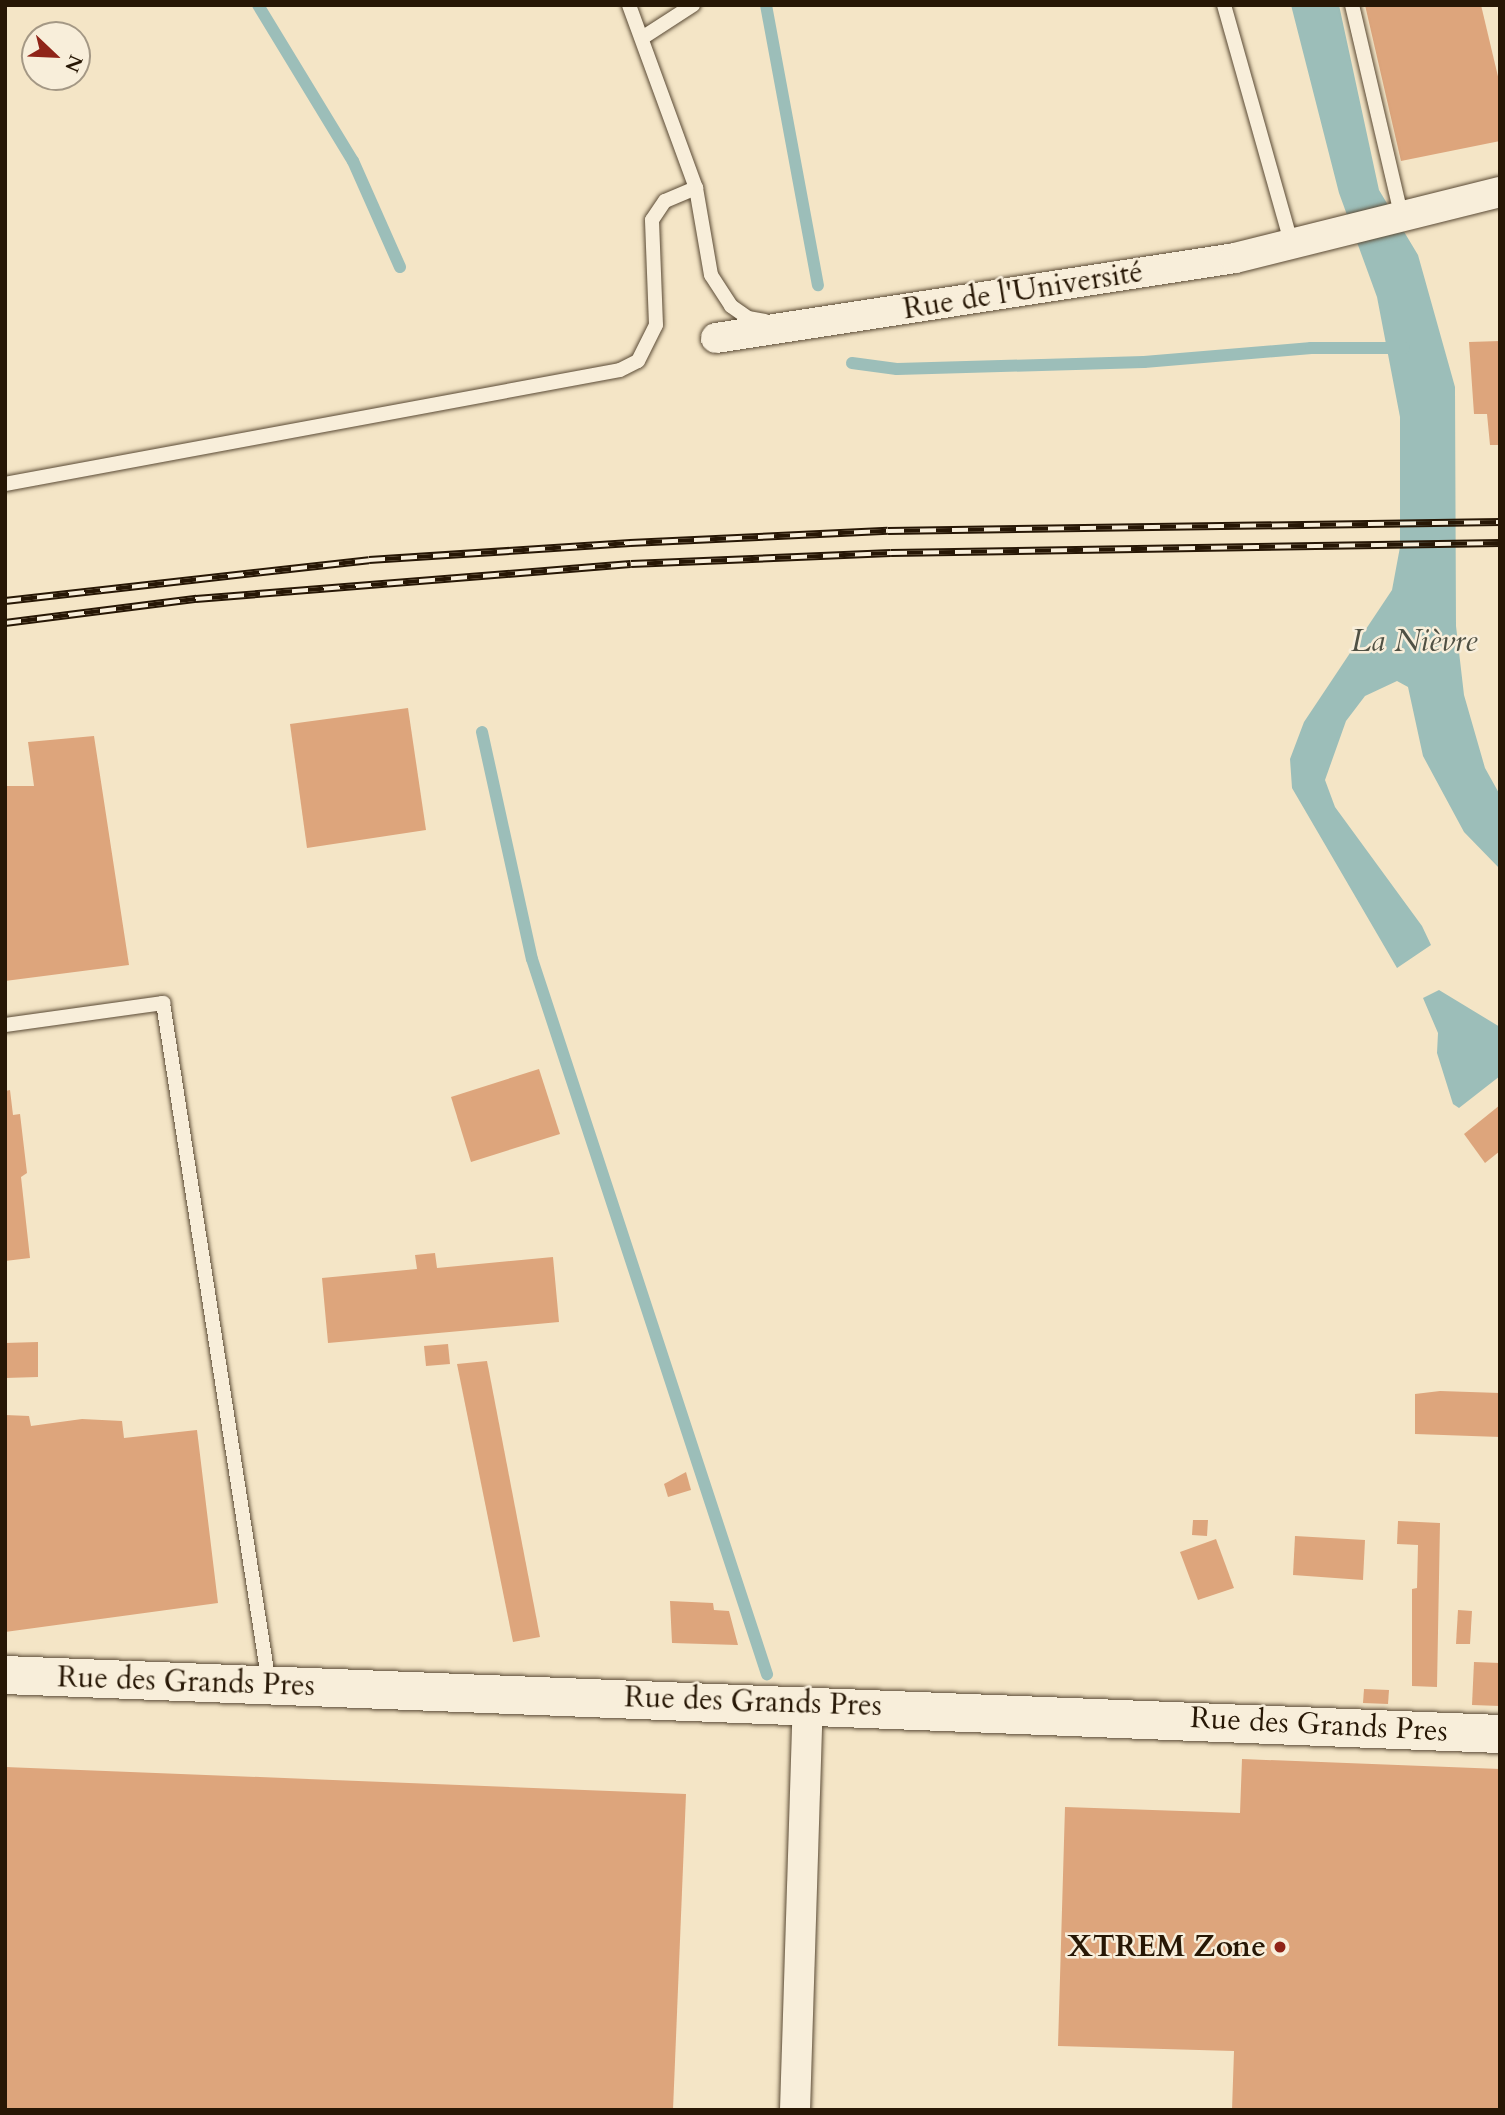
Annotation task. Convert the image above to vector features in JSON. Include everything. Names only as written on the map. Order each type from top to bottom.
[{"type":"street","points":[[1413,210],[1500,192]]},
{"type":"street","name":"Rue de l'Université","points":[[716,338],[1292,246],[1329,238],[1413,210]]},
{"type":"street","name":"Rue des Grands Pres","points":[[5,1675],[808,1704],[1500,1734]]},
{"type":"street","points":[[795,2110],[808,1704]]},
{"type":"lane","points":[[629,5],[695,188],[704,225],[706,262],[720,295],[748,318],[792,327]]},
{"type":"lane","points":[[642,38],[693,5]]},
{"type":"lane","points":[[1224,5],[1292,246]]},
{"type":"lane","points":[[1352,5],[1413,210]]},
{"type":"lane","points":[[5,484],[620,370],[638,361],[656,325],[652,219],[665,201],[695,188]]},
{"type":"lane","points":[[5,1025],[163,1003],[269,1685]]},
{"type":"water","name":"La Nièvre","points":[[1291,5],[1339,5],[1379,190],[1418,255],[1455,387],[1456,626],[1464,695],[1485,768],[1500,795],[1500,869],[1464,832],[1423,756],[1408,687],[1397,681],[1365,696],[1346,721],[1325,780],[1335,807],[1422,926],[1431,945],[1397,968],[1292,788],[1290,759],[1304,722],[1392,590],[1400,547],[1400,417],[1377,297],[1339,193]]},
{"type":"water","points":[[1439,990],[1500,1027],[1500,1076],[1459,1108],[1453,1104],[1437,1053],[1438,1033],[1423,998]]},
{"type":"building","points":[[1365,5],[1481,5],[1500,85],[1500,141],[1401,161]]},
{"type":"building","points":[[1500,341],[1500,445],[1490,445],[1487,414],[1474,414],[1469,342]]},
{"type":"building","points":[[408,708],[426,830],[307,848],[290,724]]},
{"type":"building","points":[[94,736],[129,965],[5,981],[5,786],[34,786],[28,742]]},
{"type":"building","points":[[539,1069],[560,1134],[471,1162],[451,1097]]},
{"type":"building","points":[[10,1090],[13,1115],[20,1114],[27,1173],[21,1177],[30,1258],[5,1261],[5,1091]]},
{"type":"building","points":[[1500,1105],[1500,1151],[1485,1163],[1464,1134]]},
{"type":"building","points":[[435,1253],[437,1268],[553,1257],[559,1322],[328,1343],[322,1278],[417,1269],[415,1255]]},
{"type":"building","points":[[38,1342],[38,1377],[5,1378],[5,1343]]},
{"type":"building","points":[[448,1344],[450,1364],[426,1366],[424,1346]]},
{"type":"building","points":[[487,1361],[540,1637],[513,1642],[457,1364]]},
{"type":"building","points":[[1440,1391],[1500,1393],[1500,1437],[1415,1434],[1415,1394]]},
{"type":"building","points":[[5,1415],[29,1416],[31,1426],[82,1419],[122,1421],[124,1438],[197,1430],[218,1603],[5,1632]]},
{"type":"building","points":[[686,1472],[691,1490],[668,1497],[664,1484]]},
{"type":"building","points":[[1193,1520],[1208,1520],[1207,1536],[1192,1535]]},
{"type":"building","points":[[1398,1521],[1440,1523],[1437,1687],[1412,1686],[1412,1589],[1417,1588],[1418,1545],[1397,1544]]},
{"type":"building","points":[[1295,1536],[1365,1540],[1363,1580],[1293,1575]]},
{"type":"building","points":[[1216,1539],[1234,1588],[1198,1600],[1180,1552]]},
{"type":"building","points":[[670,1601],[713,1603],[714,1610],[729,1611],[738,1645],[672,1643]]},
{"type":"building","points":[[1458,1610],[1472,1611],[1470,1644],[1456,1644]]},
{"type":"building","points":[[1474,1662],[1500,1663],[1500,1706],[1472,1705]]},
{"type":"building","points":[[1364,1689],[1389,1690],[1388,1704],[1363,1703]]},
{"type":"building","name":"XTREM Zone","points":[[1242,1759],[1500,1769],[1500,2110],[1232,2110],[1234,2051],[1058,2046],[1065,1807],[1240,1813]]},
{"type":"building","points":[[5,1767],[686,1794],[673,2110],[5,2110]]},
{"type":"waterway","points":[[258,5],[353,161],[400,267]]},
{"type":"waterway","points":[[766,5],[818,285]]},
{"type":"waterway","points":[[852,363],[897,369],[1144,362],[1311,348],[1404,348]]},
{"type":"waterway","points":[[482,732],[532,959],[767,1674]]},
{"type":"railway","points":[[5,601],[369,560],[630,543],[888,531],[1500,522]]},
{"type":"railway","points":[[5,623],[196,599],[631,564],[891,553],[1500,543]]},
{"type":"place","name":"XTREM Zone","points":[[1280,1947]]}]
